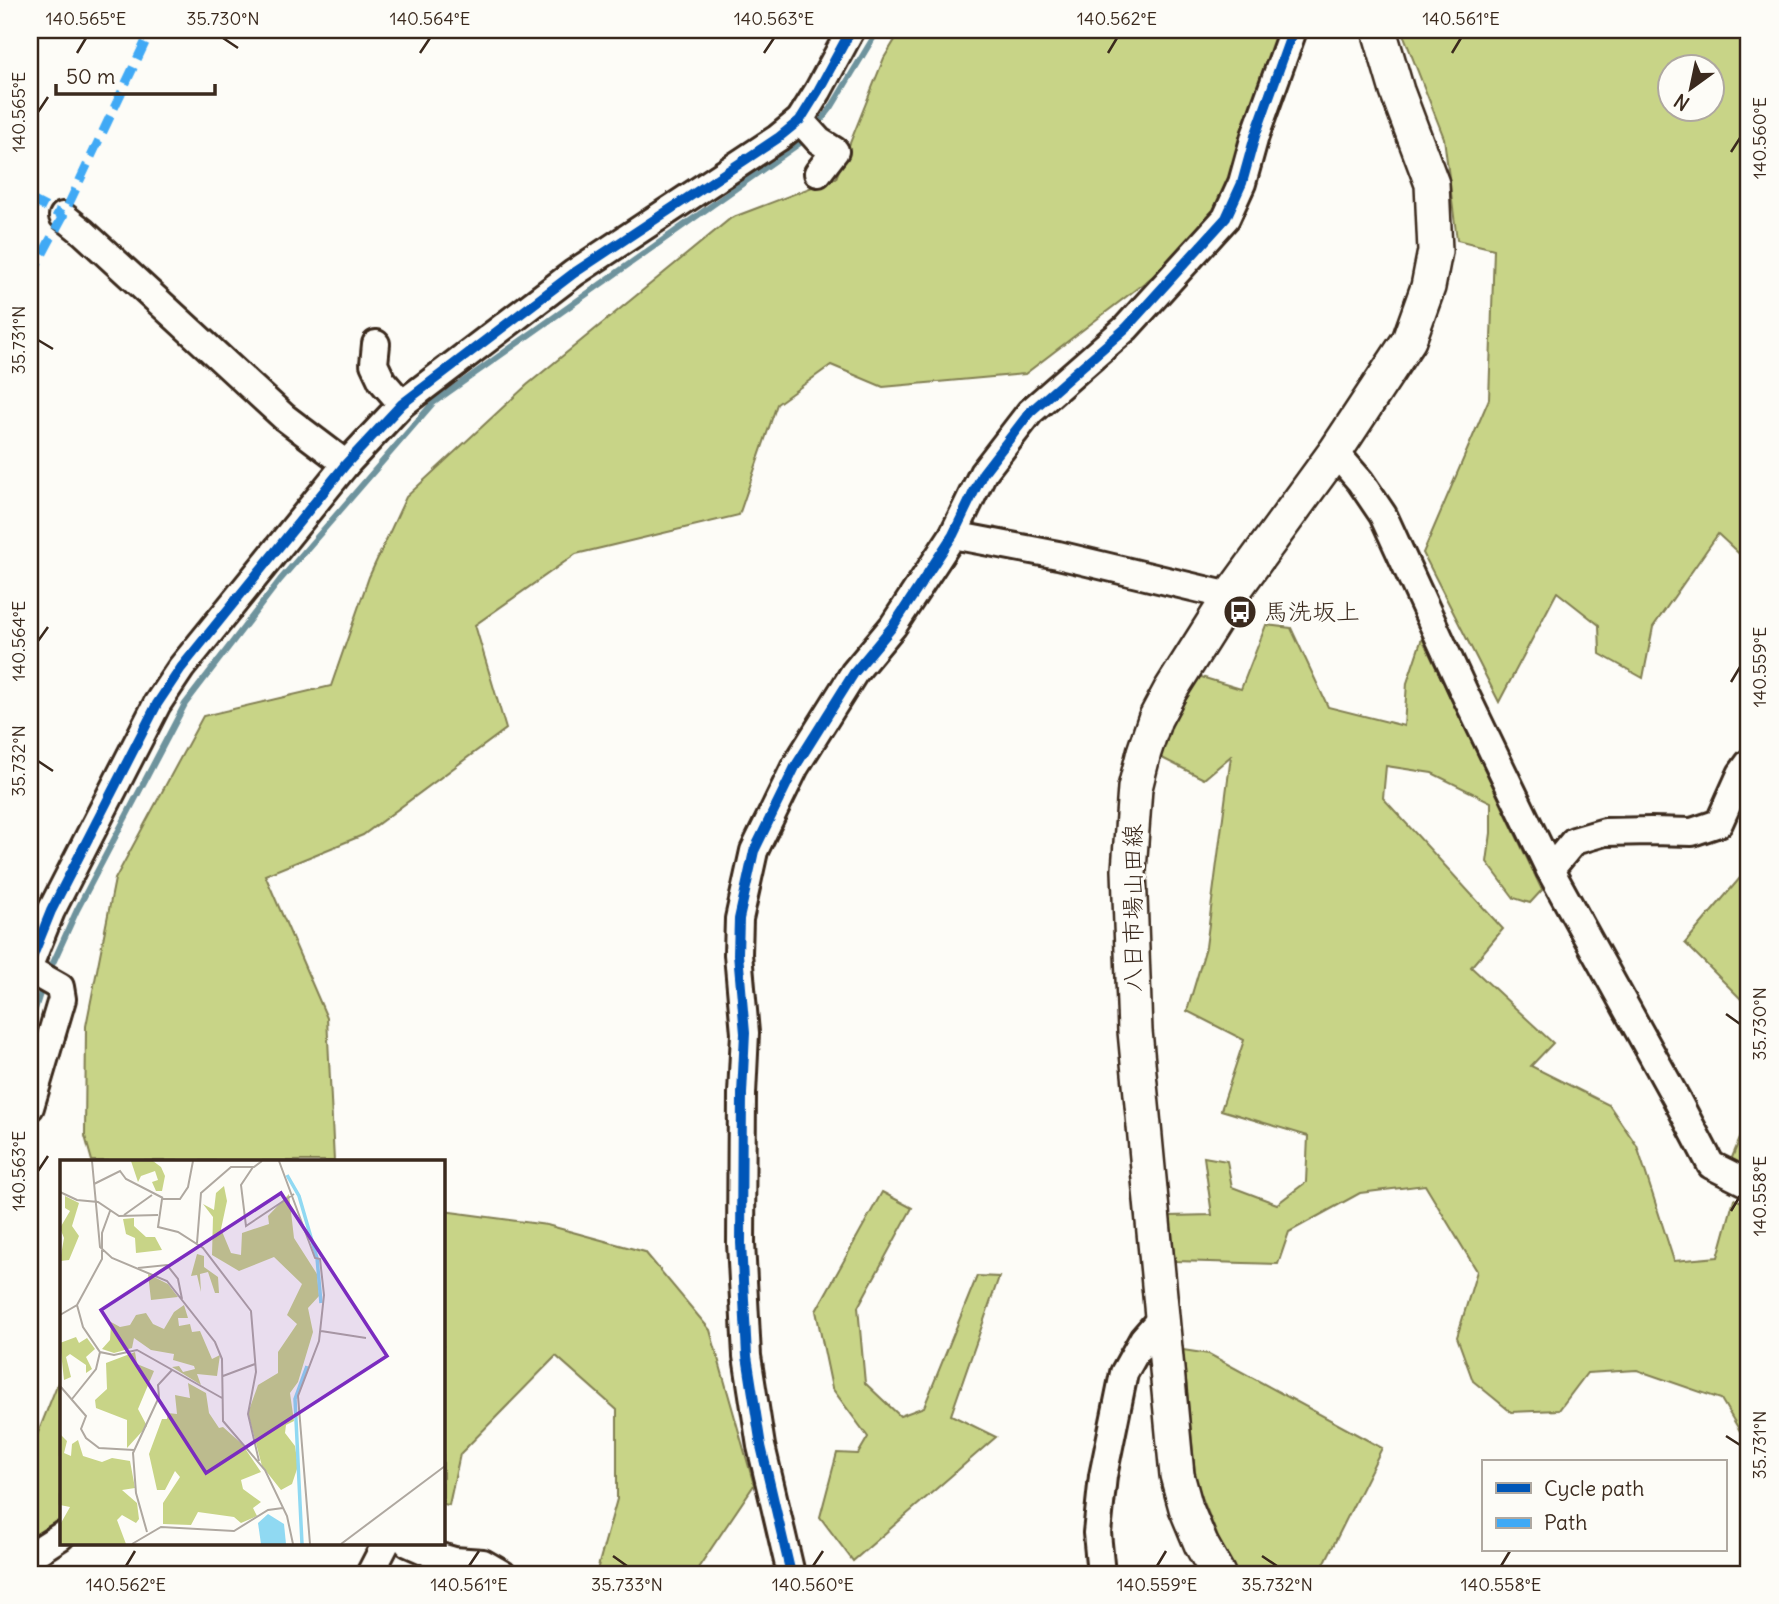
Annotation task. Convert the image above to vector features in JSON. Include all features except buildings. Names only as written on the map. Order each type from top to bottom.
[{"type":"main road","name":"八日市場山田線","points":[[1218,1574],[1201,1544],[1186,1508],[1177,1475],[1135,1031],[1129,870],[1131,823],[1135,788],[1144,752],[1155,719],[1170,691],[1230,596],[1335,452],[1409,340],[1428,287],[1435,251],[1432,184],[1397,91],[1379,30]]},
{"type":"street","points":[[30,963],[51,911],[157,704],[181,668],[346,464],[401,404],[574,273],[778,138],[800,120],[851,30]]},
{"type":"street","points":[[791,1574],[761,1446],[747,1356],[741,1243],[741,1094],[745,1034],[738,954],[739,919],[754,851],[795,767],[854,673],[893,626],[953,535],[983,473],[1030,412],[1126,328],[1226,218],[1242,183],[1255,136],[1293,30]]},
{"type":"street","points":[[800,120],[819,141],[835,151],[818,173]]},
{"type":"street","points":[[63,216],[284,417],[346,464]]},
{"type":"street","points":[[376,344],[374,364],[382,381],[401,404]]},
{"type":"street","points":[[1335,452],[1360,481],[1383,515],[1550,870],[1711,1165],[1749,1184]]},
{"type":"street","points":[[953,535],[1058,555],[1230,596]]},
{"type":"street","points":[[1550,870],[1574,841],[1605,832],[1692,832],[1719,823],[1741,774],[1749,764]]},
{"type":"street","points":[[30,970],[60,986],[62,999],[30,1107]]},
{"type":"street","points":[[1101,1574],[1097,1533],[1102,1476],[1124,1373],[1143,1339],[1163,1316]]},
{"type":"street","points":[[30,1556],[60,1537]]},
{"type":"street","points":[[370,1574],[385,1544]]},
{"type":"street","points":[[410,1544],[454,1561],[484,1563],[502,1574]]},
{"type":"green space","points":[[901,30],[1299,30],[1220,225],[1025,374],[883,387],[831,365],[777,404],[739,515],[576,554],[475,625],[506,729],[363,835],[265,875],[327,1018],[334,1160],[92,1160],[85,1136],[86,1026],[115,879],[203,716],[331,686],[369,577],[406,497],[527,385],[731,218],[836,178],[884,58]]},
{"type":"green space","points":[[1403,30],[1749,30],[1749,563],[1718,534],[1653,627],[1643,678],[1600,654],[1599,625],[1557,592],[1499,702],[1423,553],[1489,399],[1494,249],[1457,240],[1444,138]]},
{"type":"green space","points":[[1266,625],[1291,628],[1328,707],[1404,726],[1407,683],[1422,638],[1542,890],[1530,903],[1514,898],[1487,862],[1491,802],[1432,773],[1386,766],[1383,798],[1503,929],[1471,967],[1553,1043],[1531,1066],[1609,1105],[1637,1146],[1674,1261],[1718,1257],[1734,1199],[1749,1204],[1749,1446],[1721,1399],[1637,1370],[1587,1373],[1559,1410],[1511,1412],[1473,1381],[1457,1337],[1477,1271],[1425,1185],[1360,1193],[1289,1232],[1278,1264],[1175,1261],[1169,1216],[1212,1215],[1204,1157],[1227,1161],[1232,1187],[1277,1204],[1306,1182],[1308,1136],[1221,1110],[1244,1040],[1187,1011],[1206,947],[1231,756],[1204,779],[1154,754],[1198,676],[1241,689]]},
{"type":"green space","points":[[1745,872],[1749,872],[1749,1013],[1745,1003],[1685,943]]},
{"type":"green space","points":[[1749,1117],[1749,1167],[1731,1160]]},
{"type":"green space","points":[[882,1192],[912,1208],[858,1307],[865,1383],[900,1416],[924,1407],[977,1276],[999,1277],[951,1415],[996,1437],[853,1561],[820,1517],[837,1453],[858,1454],[868,1437],[832,1388],[816,1311]]},
{"type":"green space","points":[[444,1211],[547,1225],[645,1252],[710,1330],[754,1485],[694,1574],[596,1574],[617,1499],[617,1410],[556,1356],[460,1454],[449,1505],[444,1504]]},
{"type":"green space","points":[[1183,1350],[1209,1354],[1382,1448],[1319,1574],[1237,1574],[1225,1555],[1196,1482]]},
{"type":"green space","points":[[60,1378],[60,1544],[30,1561],[30,1453]]},
{"type":"waterway","points":[[816,127],[831,108],[878,30]]},
{"type":"waterway","points":[[48,974],[77,910],[185,704],[280,580],[433,403],[807,138]]},
{"type":"waterway","points":[[30,1025],[43,984]]},
{"type":"marked path","points":[[30,277],[63,216],[151,30]]},
{"type":"marked path","points":[[30,199],[63,216]]},
{"type":"cycle path","points":[[30,963],[51,911],[157,704],[181,668],[346,464],[402,404],[574,273],[778,138],[800,120],[851,30]]},
{"type":"cycle path","points":[[791,1574],[761,1446],[747,1356],[741,1243],[745,1033],[738,954],[739,919],[754,851],[795,767],[854,673],[893,626],[953,535],[983,473],[1030,412],[1126,328],[1226,218],[1242,183],[1255,136],[1293,30]]},
{"type":"place","name":"馬洗坂上","points":[[1240,612]]}]
